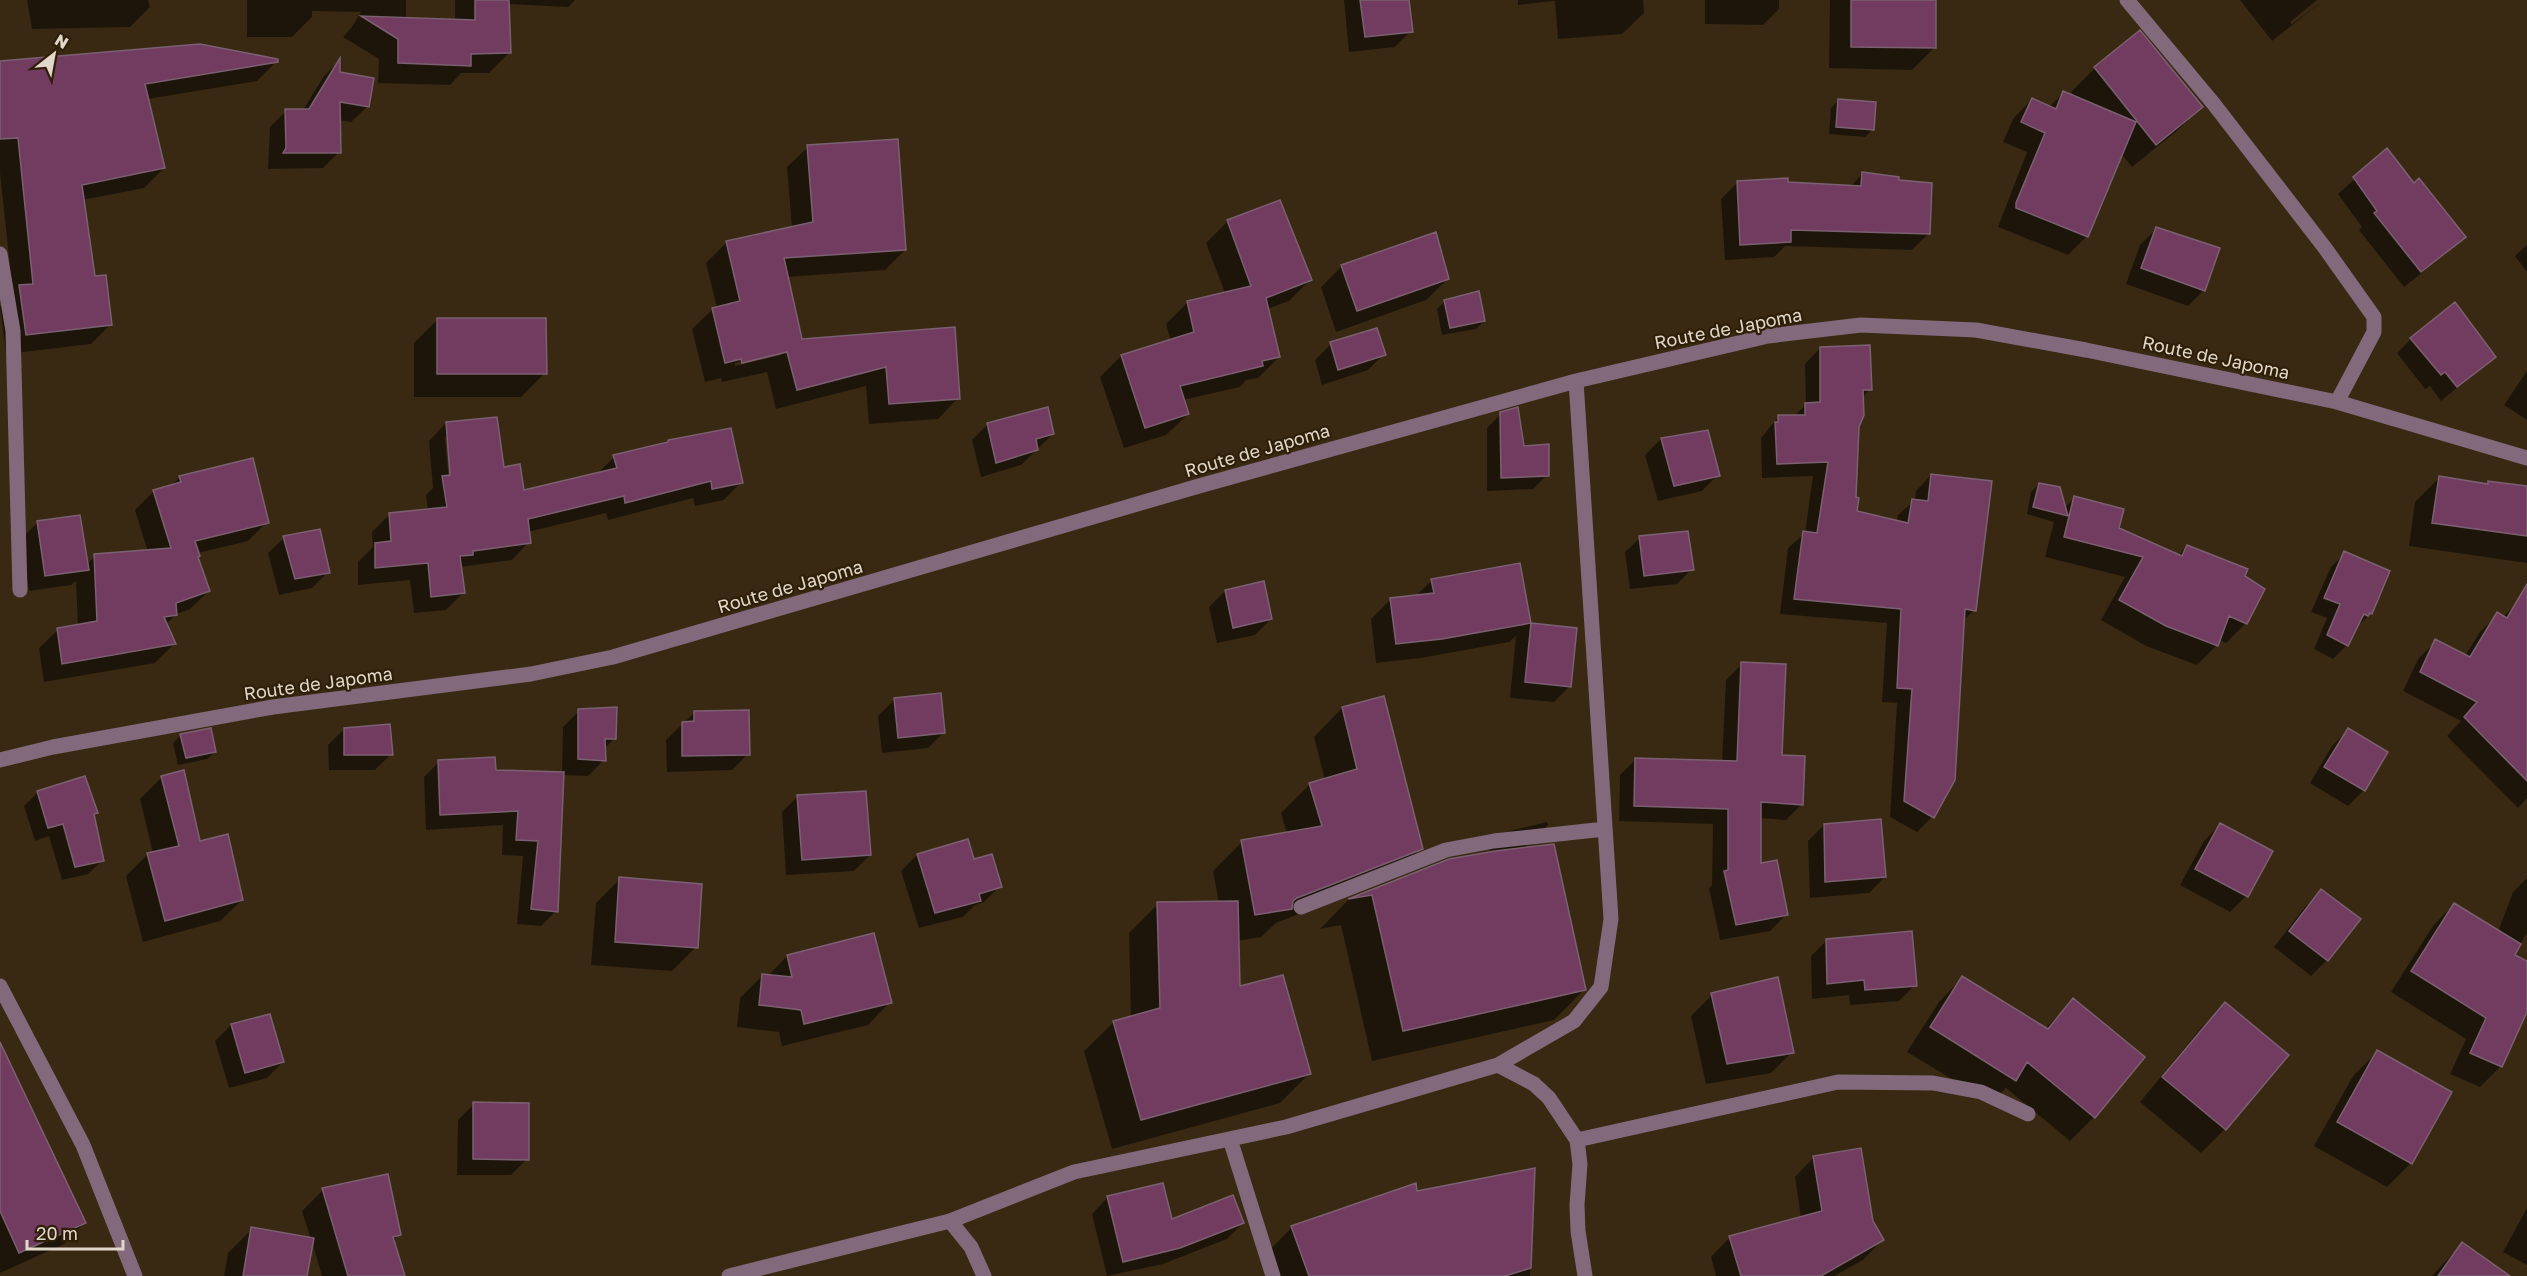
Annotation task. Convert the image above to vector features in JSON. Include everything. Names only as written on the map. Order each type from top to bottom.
[{"type":"street","points":[[2127,0],[2213,103],[2325,248],[2374,317],[2374,332],[2337,402]]},
{"type":"street","points":[[0,254],[13,331],[20,590]]},
{"type":"street","name":"Route de Japoma","points":[[0,760],[64,745],[273,707],[531,674],[613,657],[1199,486],[1576,381],[1768,336],[1861,325],[1976,330],[2086,350],[2337,402],[2527,458]]},
{"type":"street","points":[[729,1276],[950,1221],[1074,1172],[1286,1127],[1498,1065],[1574,1021],[1601,987],[1611,920],[1576,381]]},
{"type":"street","points":[[1301,908],[1446,850],[1494,841],[1605,829]]},
{"type":"street","points":[[0,986],[83,1145],[131,1272]]},
{"type":"street","points":[[1498,1065],[1534,1084],[1550,1098],[1577,1140],[1580,1164],[1578,1231],[1585,1276]]},
{"type":"street","points":[[1577,1140],[1838,1082],[1933,1083],[1981,1092],[2028,1114]]},
{"type":"street","points":[[1230,1139],[1273,1276]]},
{"type":"street","points":[[950,1221],[971,1247],[984,1276]]},
{"type":"building","points":[[475,0],[509,0],[511,53],[471,54],[471,66],[398,63],[398,39],[361,16],[475,20]]},
{"type":"building","points":[[1360,0],[1409,0],[1413,32],[1365,37]]},
{"type":"building","points":[[1851,0],[1936,0],[1936,48],[1851,47]]},
{"type":"building","points":[[2140,30],[2203,107],[2156,145],[2094,67]]},
{"type":"building","points":[[200,44],[278,59],[278,62],[145,84],[165,168],[82,185],[95,276],[106,275],[112,325],[26,335],[19,285],[33,284],[18,138],[0,139],[0,61]]},
{"type":"building","points":[[340,58],[340,72],[374,78],[369,107],[340,102],[341,153],[283,153],[286,148],[285,109],[309,109]]},
{"type":"building","points":[[2063,91],[2136,122],[2088,237],[2016,208],[2016,203],[2045,133],[2021,122],[2032,98],[2056,109]]},
{"type":"building","points":[[1838,99],[1876,102],[1874,130],[1836,127]]},
{"type":"building","points":[[898,139],[906,250],[784,258],[802,339],[955,327],[960,399],[889,404],[886,367],[797,390],[787,352],[742,363],[741,359],[725,363],[712,308],[740,301],[726,241],[813,222],[807,145]]},
{"type":"building","points":[[2387,148],[2414,183],[2419,178],[2466,237],[2421,272],[2374,213],[2377,211],[2353,177]]},
{"type":"building","points":[[1862,172],[1899,177],[1899,180],[1932,183],[1930,234],[1791,230],[1791,242],[1740,245],[1737,181],[1788,178],[1788,182],[1861,186]]},
{"type":"building","points":[[1280,200],[1312,280],[1266,298],[1280,357],[1262,361],[1263,366],[1180,386],[1189,414],[1145,428],[1121,355],[1194,332],[1187,301],[1251,286],[1227,220]]},
{"type":"building","points":[[2156,227],[2220,248],[2205,291],[2141,268]]},
{"type":"building","points":[[1436,232],[1449,279],[1357,311],[1341,265]]},
{"type":"building","points":[[1479,291],[1485,321],[1450,328],[1444,300]]},
{"type":"building","points":[[2455,302],[2496,357],[2457,387],[2445,372],[2441,375],[2410,338]]},
{"type":"building","points":[[437,318],[546,318],[547,374],[437,374]]},
{"type":"building","points":[[1377,328],[1386,355],[1338,370],[1330,342]]},
{"type":"building","points":[[1870,345],[1872,390],[1863,390],[1864,415],[1859,427],[1857,511],[1908,523],[1912,499],[1928,501],[1931,474],[1992,481],[1976,611],[1965,609],[1955,780],[1934,818],[1904,801],[1912,689],[1897,688],[1901,609],[1794,599],[1803,531],[1817,533],[1828,462],[1777,464],[1775,422],[1778,422],[1778,415],[1805,415],[1805,403],[1820,402],[1820,347]]},
{"type":"building","points":[[1048,407],[1054,434],[1036,439],[1038,450],[996,463],[987,423]]},
{"type":"building","points":[[1518,407],[1524,446],[1549,444],[1549,476],[1501,478],[1500,412]]},
{"type":"building","points":[[497,417],[504,467],[520,464],[524,490],[617,468],[613,455],[668,442],[668,440],[731,428],[743,483],[712,489],[711,481],[625,503],[624,496],[528,519],[531,543],[473,551],[473,555],[460,556],[465,593],[431,597],[428,563],[375,568],[375,543],[391,541],[389,513],[447,507],[442,476],[450,475],[446,422]]},
{"type":"building","points":[[1708,430],[1720,476],[1674,486],[1661,438]]},
{"type":"building","points":[[253,458],[269,523],[195,541],[210,591],[176,603],[177,615],[164,617],[176,644],[62,664],[57,628],[97,621],[94,554],[171,548],[153,490],[181,482],[179,476]]},
{"type":"building","points":[[2439,476],[2488,484],[2488,481],[2527,486],[2527,536],[2432,523]]},
{"type":"building","points":[[2039,483],[2060,487],[2068,516],[2033,507]]},
{"type":"building","points":[[2074,496],[2124,509],[2119,528],[2182,556],[2187,545],[2248,569],[2245,576],[2265,589],[2247,624],[2229,616],[2218,646],[2166,626],[2119,600],[2143,557],[2064,537]]},
{"type":"building","points":[[80,515],[89,570],[45,576],[37,521]]},
{"type":"building","points":[[320,529],[330,573],[295,579],[283,536]]},
{"type":"building","points":[[1688,531],[1694,570],[1644,576],[1639,536]]},
{"type":"building","points":[[2344,551],[2390,571],[2372,614],[2368,616],[2364,614],[2348,646],[2327,635],[2340,604],[2324,598]]},
{"type":"building","points":[[1520,563],[1531,623],[1442,639],[1396,644],[1390,598],[1434,593],[1431,579]]},
{"type":"building","points":[[1264,581],[1272,619],[1233,628],[1225,590]]},
{"type":"building","points":[[2527,584],[2527,781],[2464,717],[2477,702],[2420,672],[2435,639],[2470,657],[2497,612],[2507,618]]},
{"type":"building","points":[[1531,623],[1577,628],[1571,687],[1525,682]]},
{"type":"building","points":[[1741,662],[1786,664],[1782,755],[1805,756],[1803,805],[1761,802],[1761,863],[1777,860],[1788,915],[1736,925],[1724,871],[1728,870],[1728,809],[1634,806],[1635,758],[1737,761]]},
{"type":"building","points":[[941,693],[945,733],[898,738],[894,698]]},
{"type":"building","points":[[1384,696],[1423,849],[1297,898],[1293,901],[1292,909],[1255,915],[1241,840],[1322,826],[1309,783],[1357,769],[1342,707]]},
{"type":"building","points":[[617,707],[616,739],[605,739],[606,761],[578,759],[578,709]]},
{"type":"building","points":[[749,710],[750,755],[682,756],[682,722],[694,721],[694,711]]},
{"type":"building","points":[[390,724],[393,755],[344,755],[344,728]]},
{"type":"building","points":[[211,728],[216,752],[186,758],[180,734]]},
{"type":"building","points":[[2348,728],[2388,752],[2365,791],[2324,767]]},
{"type":"building","points":[[495,757],[496,770],[564,772],[558,912],[531,909],[538,841],[516,840],[518,811],[440,815],[438,760]]},
{"type":"building","points":[[184,770],[200,841],[228,834],[243,900],[165,921],[147,853],[179,846],[161,776]]},
{"type":"building","points":[[85,776],[98,813],[94,814],[104,861],[75,867],[63,824],[48,828],[37,791]]},
{"type":"building","points":[[866,791],[871,855],[802,860],[797,795]]},
{"type":"building","points":[[1881,819],[1886,877],[1825,882],[1824,824]]},
{"type":"building","points":[[2220,823],[2273,851],[2248,897],[2195,869]]},
{"type":"building","points":[[968,839],[974,859],[992,854],[1002,887],[979,894],[981,901],[935,913],[917,854]]},
{"type":"building","points":[[1554,844],[1586,990],[1403,1031],[1372,895],[1348,899],[1449,859]]},
{"type":"building","points":[[619,877],[702,884],[698,948],[615,942]]},
{"type":"building","points":[[2321,889],[2361,919],[2328,961],[2289,931]]},
{"type":"building","points":[[1238,901],[1240,986],[1283,975],[1311,1074],[1141,1120],[1113,1021],[1160,1008],[1157,902]]},
{"type":"building","points":[[2454,903],[2521,944],[2515,955],[2527,961],[2527,1012],[2502,1067],[2470,1053],[2486,1018],[2411,971]]},
{"type":"building","points":[[1912,931],[1917,986],[1865,990],[1864,980],[1827,984],[1826,939]]},
{"type":"building","points":[[874,933],[892,1003],[804,1024],[801,1010],[759,1005],[762,974],[792,977],[787,955]]},
{"type":"building","points":[[1962,976],[2048,1029],[2073,998],[2145,1057],[2095,1118],[2027,1062],[2016,1081],[1930,1027]]},
{"type":"building","points":[[1778,977],[1794,1053],[1727,1064],[1711,993]]},
{"type":"building","points":[[2225,1002],[2289,1055],[2226,1130],[2162,1077]]},
{"type":"building","points":[[270,1014],[284,1062],[245,1073],[231,1024]]},
{"type":"building","points":[[0,1042],[86,1223],[19,1253],[0,1211]]},
{"type":"building","points":[[2377,1050],[2452,1092],[2412,1164],[2337,1122]]},
{"type":"building","points":[[473,1102],[529,1103],[529,1160],[473,1159]]},
{"type":"building","points":[[1861,1148],[1873,1221],[1884,1240],[1821,1276],[1741,1276],[1729,1236],[1822,1211],[1813,1156]]},
{"type":"building","points":[[1535,1168],[1531,1268],[1505,1276],[1309,1276],[1291,1226],[1416,1183],[1417,1191]]},
{"type":"building","points":[[388,1174],[401,1235],[393,1237],[405,1276],[348,1276],[322,1188]]},
{"type":"building","points":[[1163,1183],[1172,1219],[1233,1195],[1244,1223],[1180,1248],[1123,1262],[1107,1196]]},
{"type":"building","points":[[251,1227],[314,1238],[307,1276],[243,1276]]},
{"type":"building","points":[[2462,1242],[2510,1276],[2438,1276]]}]
